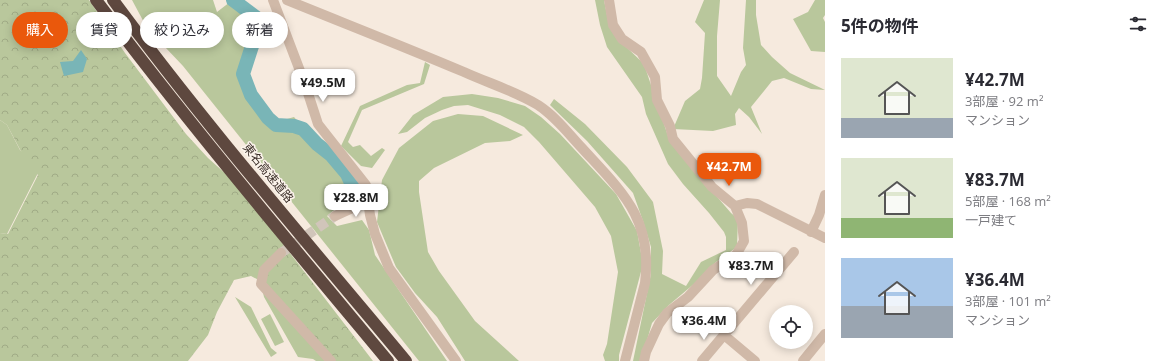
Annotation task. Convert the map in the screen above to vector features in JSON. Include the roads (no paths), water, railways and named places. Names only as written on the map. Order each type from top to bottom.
[{"type":"highway","points":[[96,0],[137,55],[230,172],[388,361]]},
{"type":"highway","name":"東名高速道路","points":[[113,0],[196,107],[406,361]]},
{"type":"street","points":[[273,0],[305,84],[318,124],[366,185],[370,215],[375,234],[389,268],[456,361]]},
{"type":"street","points":[[287,0],[453,67],[538,105],[552,116],[619,188],[629,202],[640,227],[646,256],[646,277],[625,361]]},
{"type":"street","points":[[609,0],[614,25],[619,35],[622,39],[640,52],[655,76],[657,100],[670,126],[673,139],[712,187],[735,206],[742,223],[744,241],[736,255],[713,270],[688,297],[667,313],[658,324],[646,352],[644,361]]},
{"type":"street","points":[[811,232],[825,195]]},
{"type":"street","points":[[335,216],[368,201]]},
{"type":"street","points":[[735,206],[747,203],[757,204],[825,238]]},
{"type":"street","points":[[702,361],[794,252]]},
{"type":"street","points":[[281,253],[264,270],[261,284],[331,361]]},
{"type":"street","points":[[803,361],[825,334]]},
{"type":"street","points":[[724,335],[755,361]]},
{"type":"water","points":[[81,50],[87,59],[83,72],[64,76],[60,62],[73,61]]},
{"type":"waterway","points":[[233,0],[265,24],[252,46],[243,74],[251,95],[268,118],[276,125],[294,126],[303,129],[317,144],[331,155],[347,174],[353,187],[337,198]]},
{"type":"tunnel","points":[[281,253],[335,216]]}]
